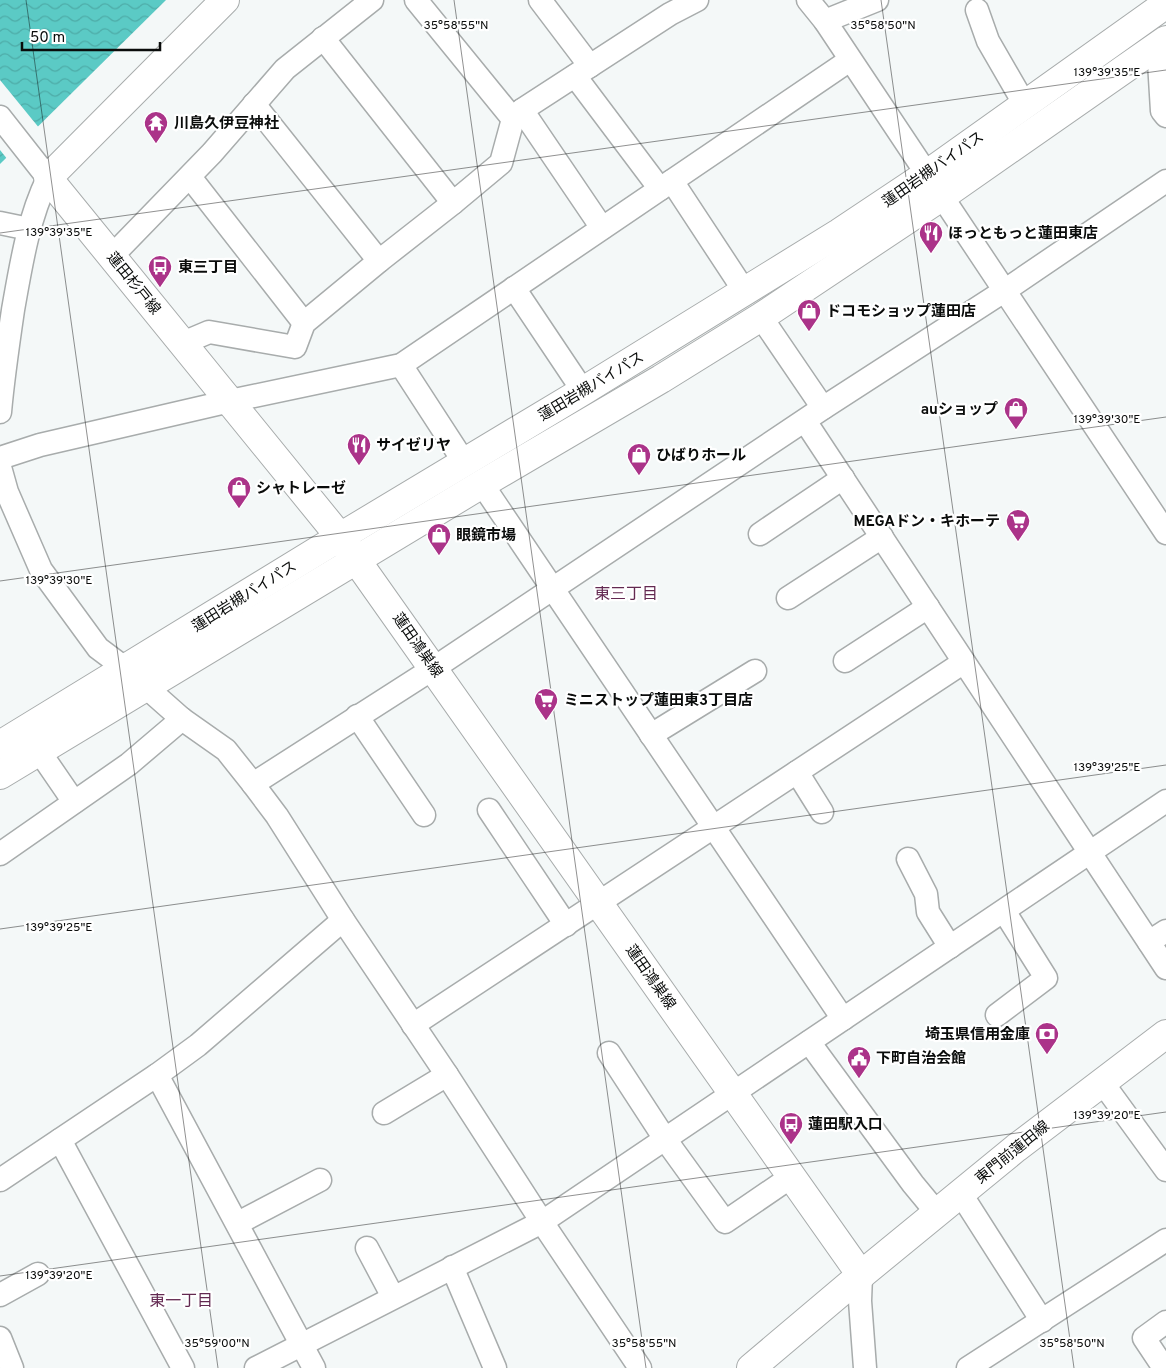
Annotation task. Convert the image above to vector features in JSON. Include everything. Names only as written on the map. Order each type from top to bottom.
[{"type":"main road","points":[[41,169],[225,0]]},
{"type":"main road","name":"蓮田岩槻バイパス","points":[[0,775],[482,484],[661,379],[761,317],[933,186],[1025,105],[1162,4]]},
{"type":"main road","name":"蓮田岩槻バイパス","points":[[0,745],[745,292],[933,186],[1162,43]]},
{"type":"main road","name":"蓮田杉戸線","points":[[41,169],[340,537],[357,561]]},
{"type":"main road","name":"蓮田鴻巣線","points":[[357,561],[861,1275]]},
{"type":"main road","name":"東門前蓮田線","points":[[861,1275],[1016,1148],[1166,1034]]},
{"type":"main road","points":[[751,1368],[861,1275]]},
{"type":"street","points":[[416,0],[517,114],[602,228]]},
{"type":"street","points":[[540,0],[582,71],[745,292]]},
{"type":"street","points":[[183,343],[209,332],[295,348],[304,323],[501,163],[517,114],[582,71],[665,7],[697,0]]},
{"type":"street","points":[[808,0],[825,21],[933,186],[1165,528]]},
{"type":"street","points":[[825,21],[877,0]]},
{"type":"street","points":[[112,256],[190,177],[285,69],[367,2]]},
{"type":"street","points":[[977,10],[988,41],[1025,105]]},
{"type":"street","points":[[323,38],[454,203]]},
{"type":"street","points":[[1162,43],[1162,111],[1166,116]]},
{"type":"street","points":[[0,458],[40,445],[230,401],[401,365],[850,60]]},
{"type":"street","points":[[254,104],[379,261]]},
{"type":"street","points":[[0,117],[41,169],[38,200],[29,229],[17,289],[0,412]]},
{"type":"street","points":[[190,177],[304,323]]},
{"type":"street","points":[[253,784],[553,590],[823,408],[1004,291],[1166,181]]},
{"type":"street","points":[[0,223],[29,229]]},
{"type":"street","points":[[514,288],[584,391]]},
{"type":"street","points":[[761,317],[823,408]]},
{"type":"street","points":[[401,365],[464,462]]},
{"type":"street","points":[[805,421],[1090,853],[1157,937],[1166,968]]},
{"type":"street","points":[[0,466],[7,492],[41,570],[98,648],[126,669]]},
{"type":"street","points":[[760,534],[843,478]]},
{"type":"street","points":[[482,484],[843,1019]]},
{"type":"street","points":[[788,598],[882,537]]},
{"type":"street","points":[[845,661],[928,607]]},
{"type":"street","points":[[413,1025],[964,662]]},
{"type":"street","points":[[652,735],[756,671]]},
{"type":"street","points":[[147,688],[182,719],[226,750],[277,816],[343,920],[640,1368]]},
{"type":"street","points":[[357,716],[424,815]]},
{"type":"street","points":[[0,854],[129,764],[182,719]]},
{"type":"street","points":[[39,751],[74,802]]},
{"type":"street","points":[[797,772],[822,812]]},
{"type":"street","points":[[256,1368],[393,1296],[542,1222],[1166,801]]},
{"type":"street","points":[[489,810],[566,925]]},
{"type":"street","points":[[908,859],[926,894],[928,912],[950,947]]},
{"type":"street","points":[[997,1015],[1046,978],[1004,911]]},
{"type":"street","points":[[0,1180],[157,1075],[198,1045],[343,920]]},
{"type":"street","points":[[809,1042],[913,1184],[937,1213]]},
{"type":"street","points":[[609,1053],[665,1139],[725,1222],[791,1176]]},
{"type":"street","points":[[157,1075],[314,1368]]},
{"type":"street","points":[[384,1113],[447,1075]]},
{"type":"street","points":[[1102,1082],[1166,1170]]},
{"type":"street","points":[[60,1140],[183,1368]]},
{"type":"street","points":[[238,1223],[320,1180]]},
{"type":"street","points":[[961,1194],[1042,1321]]},
{"type":"street","points":[[968,1368],[1166,1240]]},
{"type":"street","points":[[367,1248],[393,1296]]},
{"type":"street","points":[[452,1267],[495,1368]]},
{"type":"street","points":[[0,1295],[38,1274]]},
{"type":"street","points":[[861,1275],[860,1301],[865,1368]]},
{"type":"street","points":[[1164,1368],[1144,1338],[1166,1322]]},
{"type":"street","points":[[0,1338],[12,1368]]},
{"type":"water","points":[[0,0],[166,0],[0,164]]},
{"type":"pier","points":[[0,80],[40,129],[8,160],[0,150]]},
{"type":"place","name":"川島久伊豆神社","points":[[156,144]]},
{"type":"place","name":"ほっともっと蓮田東店","points":[[931,254]]},
{"type":"place","name":"東三丁目","points":[[160,288]]},
{"type":"place","name":"ドコモショップ蓮田店","points":[[809,332]]},
{"type":"place","name":"auショップ","points":[[1016,430]]},
{"type":"place","name":"サイゼリヤ","points":[[359,466]]},
{"type":"place","name":"ひばりホール","points":[[639,476]]},
{"type":"place","name":"シャトレーゼ","points":[[239,509]]},
{"type":"place","name":"MEGAドン・キホーテ","points":[[1018,542]]},
{"type":"place","name":"眼鏡市場","points":[[439,556]]},
{"type":"place","name":"ミニストップ蓮田東3丁目店","points":[[546,721]]},
{"type":"place","name":"埼玉県信用金庫","points":[[1047,1055]]},
{"type":"place","name":"下町自治会館","points":[[859,1079]]},
{"type":"place","name":"蓮田駅入口","points":[[791,1145]]},
{"type":"district","name":"東三丁目","points":[[626,593]]},
{"type":"district","name":"東一丁目","points":[[181,1300]]}]
